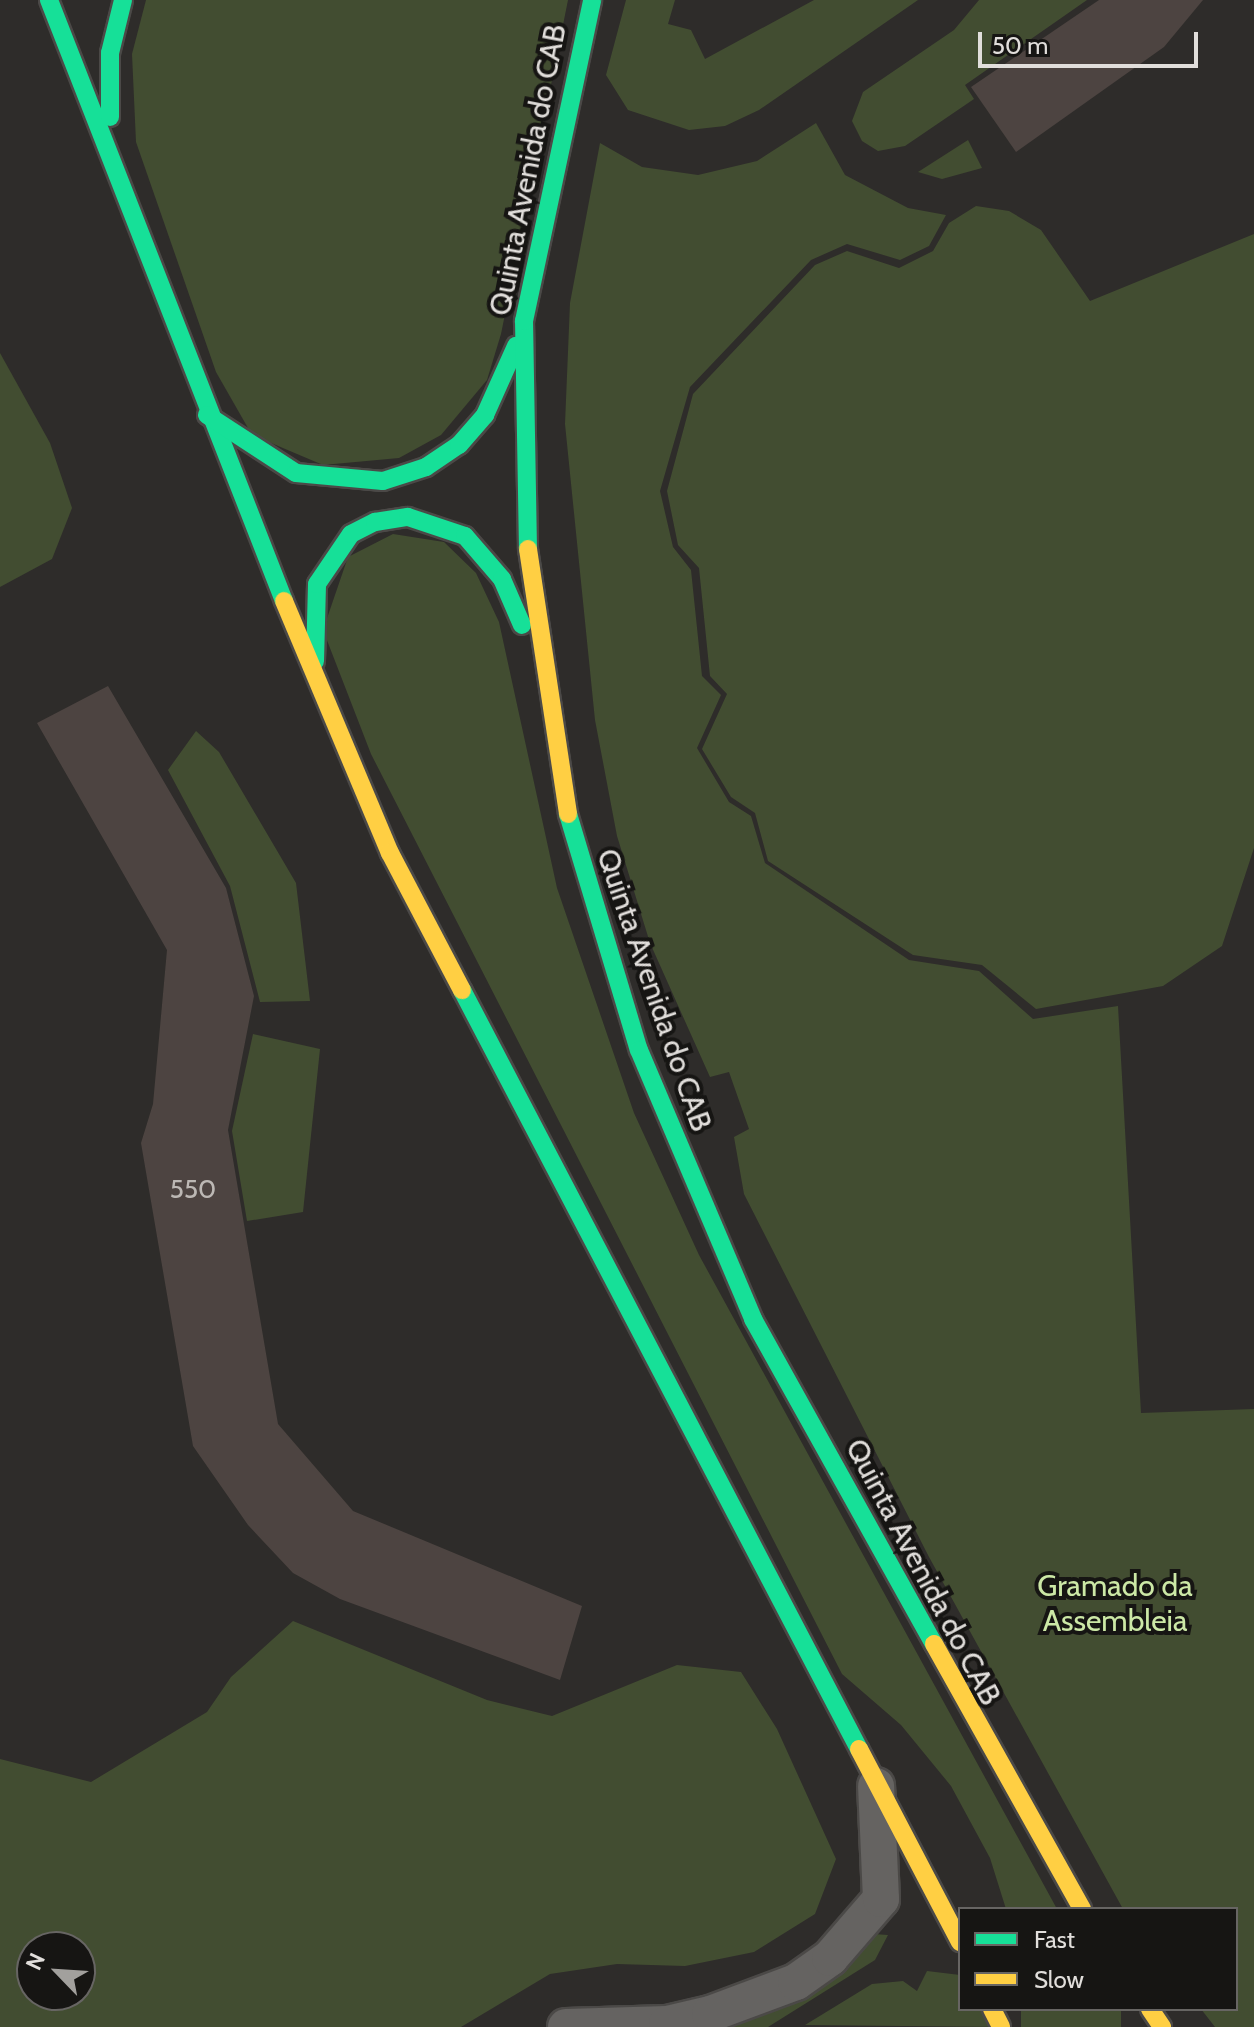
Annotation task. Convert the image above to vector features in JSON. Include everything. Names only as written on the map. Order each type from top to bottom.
[{"type":"main road","points":[[49,0],[112,147],[204,412],[319,697],[439,952],[958,1938]]},
{"type":"main road","points":[[112,147],[110,53],[123,0]]},
{"type":"main road","name":"Quinta Avenida do CAB","points":[[592,0],[524,321],[528,577],[539,673],[570,826],[674,1140],[753,1319],[1081,1907]]},
{"type":"main road","points":[[204,412],[260,456],[296,473],[334,482],[383,481],[426,467],[476,425],[505,380],[524,321]]},
{"type":"main road","points":[[319,697],[311,616],[317,584],[351,534],[408,517],[465,536],[487,557],[515,604],[539,673]]},
{"type":"street","points":[[566,2027],[667,2024],[758,2000],[830,1958],[881,1899],[875,1776]]},
{"type":"green space","points":[[146,0],[568,0],[501,334],[487,380],[441,435],[399,458],[323,465],[252,435],[216,372],[136,142],[132,54]]},
{"type":"green space","points":[[626,0],[675,0],[668,24],[691,30],[705,59],[814,0],[918,0],[759,110],[725,126],[689,130],[628,110],[606,75]]},
{"type":"green space","points":[[979,0],[1087,0],[965,85],[974,99],[905,146],[878,151],[862,141],[852,121],[863,92],[954,30]]},
{"type":"green space","name":"Gramado da Assembleia","points":[[816,123],[845,175],[908,208],[946,215],[929,246],[900,260],[847,244],[811,260],[690,387],[660,491],[673,547],[691,570],[702,676],[721,695],[697,748],[729,802],[751,816],[765,863],[909,960],[979,971],[1033,1019],[1118,1006],[1141,1413],[1254,1409],[1254,2027],[1215,2027],[1203,2011],[1238,2011],[1238,1907],[1122,1907],[929,1557],[744,1194],[734,1137],[749,1129],[729,1072],[710,1077],[650,943],[617,836],[595,720],[565,424],[570,303],[600,143],[642,167],[698,175],[757,161]]},
{"type":"green space","points":[[968,140],[982,168],[942,179],[918,172]]},
{"type":"green space","points":[[976,206],[1009,211],[1041,230],[1090,301],[1254,234],[1254,848],[1222,946],[1163,986],[1036,1009],[982,965],[913,955],[768,861],[755,813],[731,797],[702,749],[727,694],[710,676],[699,568],[678,545],[667,491],[693,394],[815,265],[847,251],[899,268],[933,251],[949,223]]},
{"type":"green space","points":[[0,353],[50,443],[72,508],[52,559],[0,587]]},
{"type":"green space","points":[[393,534],[444,542],[476,573],[499,622],[557,888],[634,1113],[699,1255],[1056,1907],[1005,1907],[990,1858],[951,1786],[901,1725],[842,1674],[371,754],[323,630],[348,557]]},
{"type":"green space","points":[[196,731],[219,752],[296,883],[310,1001],[260,1002],[230,886],[168,770]]},
{"type":"green space","points":[[253,1034],[320,1049],[303,1212],[247,1221],[232,1131]]},
{"type":"green space","points":[[293,1621],[487,1700],[552,1716],[677,1665],[741,1672],[777,1729],[836,1859],[815,1914],[754,1952],[685,1966],[617,1964],[550,1974],[461,2027],[0,2027],[0,1759],[91,1782],[207,1712],[231,1677]]},
{"type":"green space","points":[[858,1933],[888,1935],[875,1960],[768,2027],[566,2027],[667,2024]]},
{"type":"green space","points":[[927,1971],[958,1975],[958,2011],[993,2011],[1001,2027],[805,2025],[872,1984],[903,1981],[917,1991]]},
{"type":"green space","points":[[1021,2011],[1121,2011],[1121,2027],[1021,2027]]},
{"type":"building","points":[[1099,0],[1203,0],[1164,47],[1016,152],[971,87]]},
{"type":"building","points":[[108,686],[226,888],[254,996],[228,1130],[278,1424],[353,1511],[582,1606],[560,1680],[340,1599],[293,1573],[248,1525],[193,1446],[141,1143],[153,1104],[167,950],[37,723]]},
{"type":"traffic: fast","points":[[49,0],[284,601]]},
{"type":"traffic: fast","points":[[110,117],[110,53],[123,0]]},
{"type":"traffic: fast","points":[[528,549],[524,321],[592,0]]},
{"type":"traffic: fast","points":[[207,415],[296,473],[383,481],[426,467],[459,445],[485,415],[516,346]]},
{"type":"traffic: fast","points":[[315,661],[317,584],[351,534],[375,522],[408,517],[465,536],[502,579],[522,625]]},
{"type":"traffic: fast","points":[[568,814],[639,1050],[753,1319],[934,1644]]},
{"type":"traffic: fast","points":[[462,990],[859,1749]]},
{"type":"traffic: slow","points":[[528,549],[568,814]]},
{"type":"traffic: slow","points":[[284,601],[390,853],[462,990]]},
{"type":"traffic: slow","points":[[934,1644],[1081,1907]]},
{"type":"traffic: slow","points":[[859,1749],[958,1938]]},
{"type":"traffic: slow","points":[[993,2011],[1001,2027]]},
{"type":"traffic: slow","points":[[1151,2011],[1162,2027]]}]
